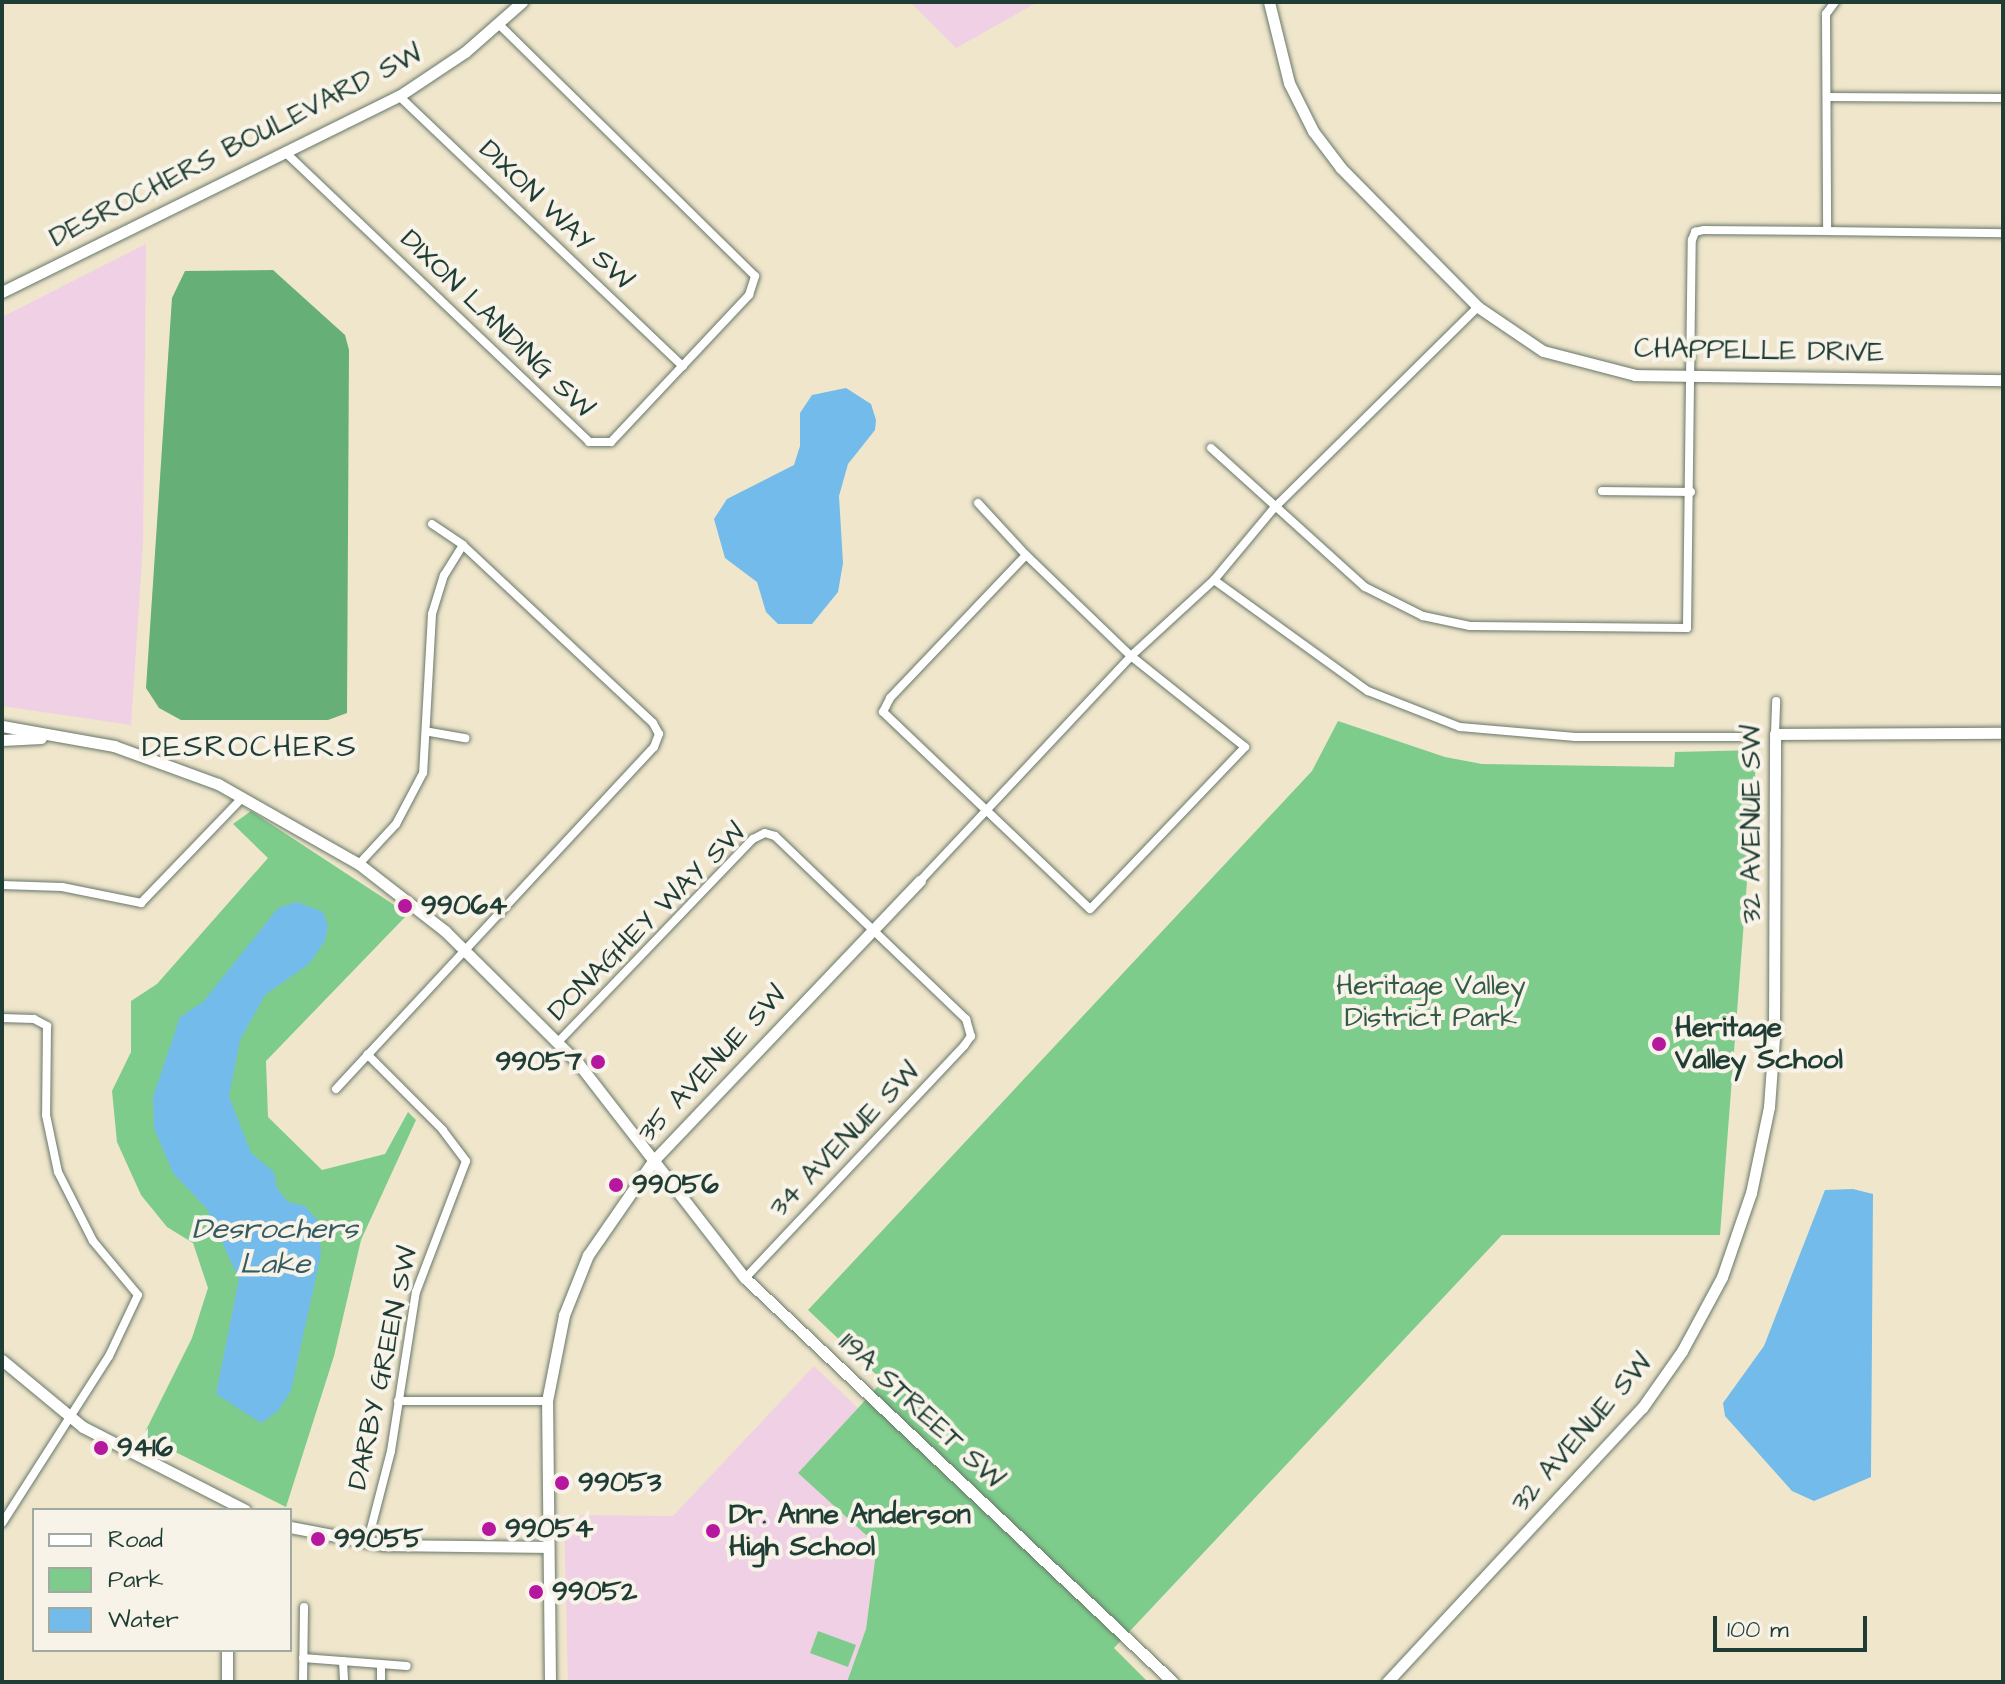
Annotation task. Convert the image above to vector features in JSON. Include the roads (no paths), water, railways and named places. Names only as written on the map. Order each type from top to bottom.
[{"type":"street","name":"DESROCHERS BOULEVARD SW","points":[[2,292],[399,96],[499,24],[522,2]]},
{"type":"street","name":"CHAPPELLE DRIVE","points":[[1269,2],[1289,83],[1313,131],[1341,168],[1478,307],[1543,351],[1635,375],[2003,380]]},
{"type":"street","points":[[1827,231],[1826,14],[1835,2]]},
{"type":"street","name":"DIXON LANDING SW","points":[[285,152],[589,442],[611,442],[753,289],[751,268],[499,24]]},
{"type":"street","name":"DIXON WAY SW","points":[[399,96],[683,366]]},
{"type":"street","points":[[1827,97],[2003,98]]},
{"type":"street","points":[[1211,448],[1365,587],[1423,616],[1470,626],[1679,630],[1689,621],[1695,232],[2003,233]]},
{"type":"street","points":[[920,881],[1131,656],[1214,580],[1274,508],[1478,307]]},
{"type":"street","points":[[1602,491],[1691,492]]},
{"type":"street","points":[[978,503],[1026,555],[1131,656],[1241,739],[1242,755],[1090,909],[883,712],[890,698],[1026,555]]},
{"type":"street","points":[[336,1089],[654,747],[659,734],[653,723],[463,545],[432,524]]},
{"type":"street","points":[[359,864],[396,824],[419,786],[430,732],[432,614],[444,575],[463,545]]},
{"type":"street","points":[[1214,580],[1368,691],[1460,727],[1576,737],[1742,737]]},
{"type":"street","name":"32 AVENUE SW","points":[[1387,1682],[1642,1408],[1682,1351],[1722,1277],[1754,1182],[1770,1096],[1776,701]]},
{"type":"street","points":[[2,726],[57,737]]},
{"type":"street","points":[[430,732],[465,738]]},
{"type":"street","points":[[1775,734],[2003,733]]},
{"type":"street","points":[[2,740],[57,737]]},
{"type":"street","name":"119A STREET SW","points":[[57,737],[141,754],[243,797],[359,864],[465,949],[559,1041],[745,1278],[1173,1682]]},
{"type":"street","points":[[2,885],[62,887],[141,903],[243,797]]},
{"type":"street","name":"DONAGHEY WAY SW","points":[[559,1041],[765,833],[775,836],[872,930]]},
{"type":"street","name":"35 AVENUE SW","points":[[550,1682],[547,1401],[557,1343],[576,1284],[603,1228],[653,1161],[920,881]]},
{"type":"street","name":"34 AVENUE SW","points":[[745,1278],[964,1046],[971,1030],[966,1019],[872,930]]},
{"type":"street","points":[[2,1018],[34,1019],[47,1026],[46,1115],[58,1172],[93,1241],[138,1295],[109,1356],[2,1523]]},
{"type":"street","name":"DARBY GREEN SW","points":[[367,1054],[443,1130],[466,1161],[423,1265],[367,1544]]},
{"type":"street","points":[[2,1360],[69,1418],[241,1508]]},
{"type":"street","points":[[398,1401],[547,1401]]},
{"type":"street","points":[[292,1527],[367,1544],[547,1547]]},
{"type":"street","points":[[303,1682],[304,1607]]},
{"type":"street","points":[[227,1652],[227,1682]]},
{"type":"street","points":[[303,1658],[407,1666]]},
{"type":"street","points":[[343,1661],[344,1682]]},
{"type":"street","points":[[381,1665],[381,1682]]},
{"type":"water","points":[[846,388],[871,404],[876,420],[875,430],[848,464],[839,496],[843,563],[838,592],[812,624],[778,624],[766,612],[757,582],[725,558],[714,519],[727,499],[794,465],[800,446],[800,413],[812,395]]},
{"type":"water","name":"Desrochers Lake","points":[[297,902],[323,912],[328,926],[325,941],[309,964],[265,995],[240,1040],[229,1096],[251,1153],[274,1172],[277,1188],[288,1202],[305,1206],[318,1221],[321,1254],[291,1391],[278,1411],[261,1423],[216,1394],[239,1279],[207,1209],[173,1173],[154,1128],[153,1097],[180,1017],[203,1002],[278,908]]},
{"type":"water","points":[[1853,1189],[1873,1194],[1871,1477],[1814,1501],[1792,1491],[1725,1416],[1723,1403],[1764,1346],[1825,1190]]},
{"type":"place","name":"99064","points":[[405,906]]},
{"type":"place","name":"Heritage Valley School","points":[[1659,1044]]},
{"type":"place","name":"99057","points":[[598,1062]]},
{"type":"place","name":"99056","points":[[616,1185]]},
{"type":"place","name":"9416","points":[[101,1448]]},
{"type":"place","name":"99053","points":[[562,1483]]},
{"type":"place","name":"99054","points":[[489,1529]]},
{"type":"place","name":"Dr. Anne Anderson High School","points":[[713,1531]]},
{"type":"place","name":"99055","points":[[318,1539]]},
{"type":"place","name":"99052","points":[[536,1592]]},
{"type":"district","name":"DESROCHERS","points":[[250,747]]},
{"type":"park label","name":"Heritage Valley District Park","points":[[1431,1002]]}]
